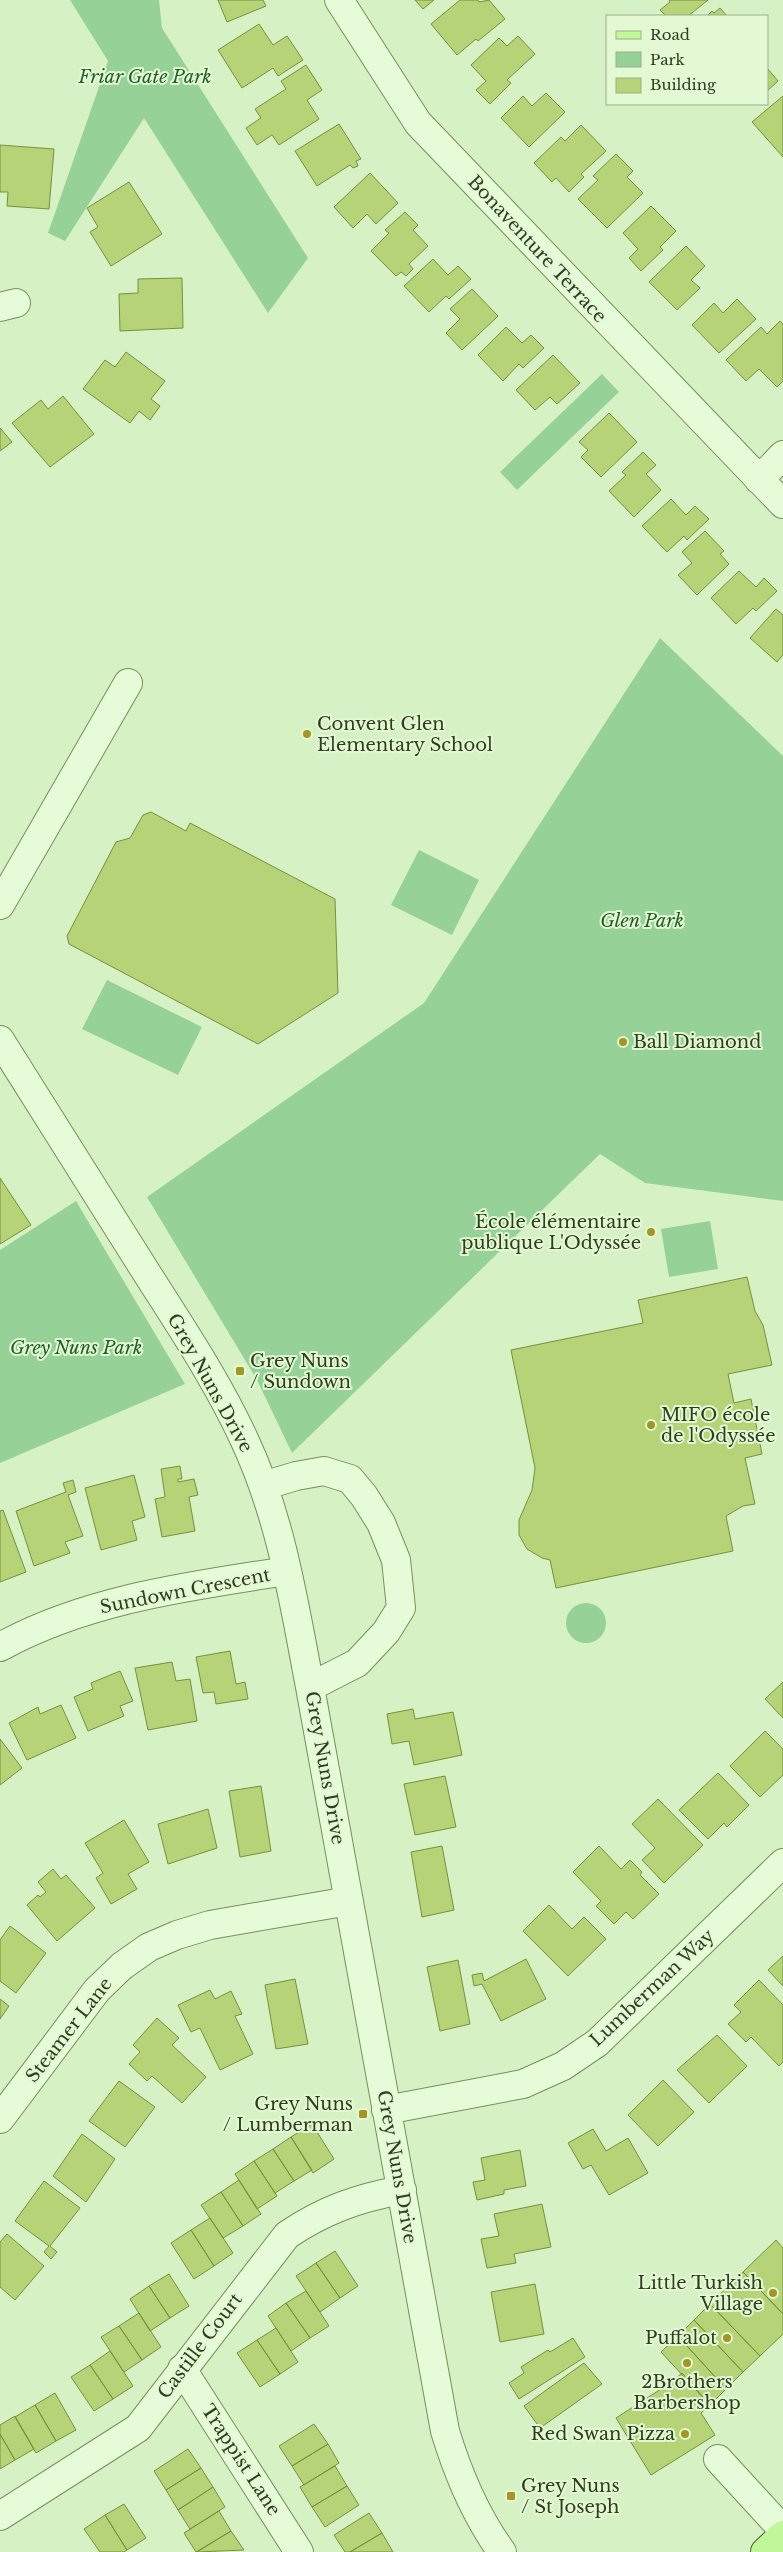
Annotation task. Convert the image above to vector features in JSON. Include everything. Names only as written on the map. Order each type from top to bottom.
[{"type":"main road","points":[[765,2552],[783,2535]]},
{"type":"street","name":"Bonaventure Terrace","points":[[339,0],[418,124],[783,504]]},
{"type":"street","points":[[759,480],[783,455]]},
{"type":"street","points":[[0,905],[128,683]]},
{"type":"street","name":"Grey Nuns Drive","points":[[0,1040],[169,1308],[244,1439],[263,1486],[287,1571],[310,1687],[446,2431],[458,2474],[487,2531],[502,2552]]},
{"type":"street","points":[[263,1486],[296,1476],[324,1471],[350,1479],[364,1496],[381,1523],[396,1560],[401,1608],[386,1632],[357,1663],[310,1687]]},
{"type":"street","name":"Sundown Crescent","points":[[0,1647],[37,1629],[107,1604],[287,1571]]},
{"type":"street","name":"Lumberman Way","points":[[386,2110],[524,2084],[563,2066],[597,2043],[783,1863]]},
{"type":"street","name":"Steamer Lane","points":[[0,2119],[97,1990],[122,1966],[149,1947],[177,1935],[210,1925],[349,1901]]},
{"type":"street","name":"Castille Court","points":[[0,2516],[138,2428],[287,2235],[314,2217],[362,2197],[402,2190]]},
{"type":"street","name":"Trappist Lane","points":[[182,2369],[299,2552]]},
{"type":"street","points":[[718,2459],[783,2530]]},
{"type":"green space","name":"Friar Gate Park","points":[[70,0],[159,0],[162,28],[308,258],[268,313],[144,118],[65,241],[48,233],[108,61]]},
{"type":"green space","points":[[602,374],[619,392],[517,490],[500,472]]},
{"type":"green space","name":"Glen Park","points":[[660,638],[783,756],[783,1201],[645,1183],[600,1154],[292,1453],[257,1380],[147,1197],[424,1003]]},
{"type":"green space","points":[[419,850],[479,880],[452,935],[391,905]]},
{"type":"green space","points":[[107,980],[202,1027],[178,1075],[82,1029]]},
{"type":"green space","name":"Grey Nuns Park","points":[[76,1201],[185,1384],[0,1463],[0,1250]]},
{"type":"green space","points":[[710,1221],[718,1269],[669,1277],[661,1229]]},
{"type":"green space","points":[[590,1603],[597,1606],[603,1612],[606,1623],[605,1631],[597,1640],[590,1643],[582,1643],[575,1640],[567,1631],[566,1619],[569,1612],[578,1604]]},
{"type":"building","points":[[218,0],[263,0],[266,6],[227,22]]},
{"type":"building","points":[[415,0],[434,0],[423,9]]},
{"type":"building","points":[[460,0],[478,0],[479,2],[489,0],[505,19],[457,55],[431,24]]},
{"type":"building","points":[[669,0],[708,0],[689,15],[665,15],[660,10],[670,2]]},
{"type":"building","points":[[720,8],[726,15],[708,15],[712,11],[714,13]]},
{"type":"building","points":[[259,24],[273,45],[287,36],[303,60],[278,76],[273,68],[242,88],[218,50]]},
{"type":"building","points":[[518,36],[535,54],[507,80],[511,83],[490,104],[476,90],[486,81],[471,65],[499,38],[507,46]]},
{"type":"building","points":[[306,65],[322,90],[307,100],[319,119],[279,145],[272,135],[257,145],[246,128],[261,118],[255,109],[286,89],[281,81]]},
{"type":"building","points":[[768,69],[778,81],[768,90]]},
{"type":"building","points":[[546,93],[565,112],[529,147],[501,118],[523,96],[532,106]]},
{"type":"building","points":[[783,96],[783,157],[752,122]]},
{"type":"building","points":[[339,124],[361,159],[356,161],[358,166],[353,168],[350,165],[317,186],[295,151]]},
{"type":"building","points":[[581,125],[606,151],[581,174],[584,177],[569,192],[556,178],[552,182],[534,163],[561,137],[565,141]]},
{"type":"building","points":[[0,145],[54,149],[49,209],[7,206],[8,192],[0,192]]},
{"type":"building","points":[[616,154],[633,171],[627,177],[643,193],[607,228],[578,199],[598,180],[593,176]]},
{"type":"building","points":[[370,173],[398,203],[376,224],[367,214],[353,228],[334,207]]},
{"type":"building","points":[[129,182],[162,234],[111,266],[90,232],[98,227],[87,208]]},
{"type":"building","points":[[651,206],[676,231],[660,247],[663,250],[641,271],[629,258],[638,249],[623,233]]},
{"type":"building","points":[[405,212],[418,225],[413,230],[428,246],[409,264],[413,269],[406,276],[401,272],[396,276],[371,251],[389,233],[385,230]]},
{"type":"building","points":[[686,246],[705,266],[691,280],[700,288],[677,310],[649,282]]},
{"type":"building","points":[[433,259],[448,275],[458,266],[471,279],[449,299],[446,296],[429,312],[404,286]]},
{"type":"building","points":[[182,278],[183,328],[120,331],[119,294],[138,293],[138,279]]},
{"type":"building","points":[[472,289],[498,316],[462,350],[446,333],[460,319],[450,309]]},
{"type":"building","points":[[737,299],[756,319],[719,353],[692,325],[714,303],[723,313]]},
{"type":"building","points":[[780,321],[783,324],[783,381],[777,387],[759,369],[746,381],[726,360],[761,327],[767,334]]},
{"type":"building","points":[[506,327],[522,343],[531,335],[544,348],[523,368],[519,364],[503,381],[478,355]]},
{"type":"building","points":[[126,352],[165,381],[151,399],[160,406],[150,420],[139,411],[130,423],[83,389],[105,360],[115,367]]},
{"type":"building","points":[[553,355],[580,383],[557,404],[550,397],[535,410],[516,390]]},
{"type":"building","points":[[63,396],[94,434],[50,467],[12,423],[41,400],[48,409]]},
{"type":"building","points":[[609,413],[637,442],[601,477],[581,457],[588,450],[579,442]]},
{"type":"building","points":[[0,428],[12,442],[0,451]]},
{"type":"building","points":[[643,452],[656,465],[646,474],[661,490],[634,517],[609,491],[626,475],[622,472]]},
{"type":"building","points":[[671,499],[686,515],[695,506],[709,519],[687,540],[684,536],[667,552],[642,526]]},
{"type":"building","points":[[705,531],[724,551],[720,554],[729,564],[697,595],[678,575],[692,563],[682,552]]},
{"type":"building","points":[[739,571],[756,587],[764,578],[777,591],[756,611],[753,608],[736,624],[711,598]]},
{"type":"building","points":[[776,609],[783,615],[783,655],[777,662],[750,638]]},
{"type":"building","points":[[151,812],[186,831],[190,823],[335,899],[338,993],[258,1044],[69,944],[67,936],[116,842],[130,838],[143,815]]},
{"type":"building","points":[[0,1178],[31,1225],[0,1244]]},
{"type":"building","points":[[747,1277],[755,1311],[763,1325],[772,1365],[728,1374],[734,1403],[751,1399],[762,1454],[745,1458],[755,1504],[743,1506],[726,1516],[733,1551],[556,1588],[550,1560],[542,1558],[527,1549],[519,1535],[519,1520],[532,1490],[535,1468],[511,1350],[643,1323],[638,1300]]},
{"type":"building","points":[[180,1466],[182,1479],[178,1479],[178,1482],[194,1479],[198,1495],[189,1497],[195,1531],[162,1537],[155,1499],[165,1497],[161,1469]]},
{"type":"building","points":[[134,1475],[145,1517],[132,1521],[137,1540],[101,1550],[85,1488]]},
{"type":"building","points":[[73,1480],[76,1492],[68,1495],[83,1536],[65,1542],[70,1553],[34,1566],[16,1511],[66,1492],[63,1483]]},
{"type":"building","points":[[3,1510],[26,1572],[0,1582],[0,1511]]},
{"type":"building","points":[[230,1651],[236,1684],[245,1682],[248,1699],[216,1704],[214,1692],[203,1693],[196,1657]]},
{"type":"building","points":[[172,1662],[176,1681],[190,1679],[197,1721],[148,1730],[135,1668]]},
{"type":"building","points":[[120,1671],[133,1701],[120,1706],[124,1716],[88,1731],[74,1697],[93,1689],[91,1683]]},
{"type":"building","points":[[783,1682],[783,1718],[765,1699]]},
{"type":"building","points":[[61,1705],[76,1738],[27,1760],[9,1723],[38,1707],[40,1714]]},
{"type":"building","points":[[413,1709],[415,1719],[453,1712],[462,1755],[414,1765],[409,1741],[392,1744],[387,1714]]},
{"type":"building","points":[[765,1731],[783,1749],[783,1775],[760,1797],[730,1766]]},
{"type":"building","points":[[0,1739],[22,1768],[0,1785]]},
{"type":"building","points":[[718,1773],[749,1805],[727,1827],[724,1823],[708,1839],[679,1810]]},
{"type":"building","points":[[445,1776],[456,1827],[415,1835],[404,1784]]},
{"type":"building","points":[[261,1786],[271,1851],[240,1857],[229,1791]]},
{"type":"building","points":[[658,1799],[703,1845],[664,1883],[642,1860],[655,1848],[632,1824]]},
{"type":"building","points":[[208,1809],[217,1848],[168,1864],[158,1824]]},
{"type":"building","points":[[124,1820],[149,1862],[128,1874],[137,1889],[111,1904],[96,1878],[103,1873],[85,1843]]},
{"type":"building","points":[[442,1846],[454,1910],[422,1917],[411,1852]]},
{"type":"building","points":[[599,1846],[621,1869],[630,1860],[642,1872],[640,1875],[659,1894],[633,1919],[626,1912],[614,1924],[596,1906],[601,1901],[573,1872]]},
{"type":"building","points":[[53,1869],[61,1879],[66,1875],[95,1908],[57,1941],[27,1905],[38,1895],[40,1897],[46,1892],[38,1882]]},
{"type":"building","points":[[549,1905],[572,1929],[584,1917],[606,1939],[568,1976],[523,1931]]},
{"type":"building","points":[[10,1926],[46,1953],[16,1993],[0,1981],[0,1940]]},
{"type":"building","points":[[783,1956],[783,1986],[768,1970]]},
{"type":"building","points":[[526,1959],[546,1999],[501,2021],[482,1984],[474,1986],[472,1975],[482,1973],[484,1981]]},
{"type":"building","points":[[458,1960],[470,2024],[440,2031],[427,1967]]},
{"type":"building","points":[[295,1979],[308,2044],[276,2049],[265,1985]]},
{"type":"building","points":[[759,1980],[783,2005],[783,2062],[779,2066],[751,2037],[746,2042],[728,2024],[741,2012],[734,2005]]},
{"type":"building","points":[[210,1990],[215,1999],[231,1991],[242,2014],[235,2016],[253,2054],[220,2070],[200,2028],[191,2032],[178,2005]]},
{"type":"building","points":[[0,1999],[9,2006],[0,2019]]},
{"type":"building","points":[[157,2018],[179,2038],[172,2045],[206,2077],[182,2103],[152,2076],[147,2081],[129,2064],[140,2052],[133,2045]]},
{"type":"building","points":[[717,2035],[747,2066],[709,2103],[677,2070]]},
{"type":"building","points":[[663,2080],[694,2112],[658,2146],[628,2115]]},
{"type":"building","points":[[119,2081],[155,2107],[125,2147],[89,2121]]},
{"type":"building","points":[[312,2124],[334,2159],[313,2173],[291,2137]]},
{"type":"building","points":[[593,2129],[606,2151],[628,2138],[648,2173],[609,2195],[591,2165],[583,2169],[568,2143]]},
{"type":"building","points":[[82,2134],[115,2159],[86,2202],[53,2176]]},
{"type":"building","points":[[291,2137],[312,2170],[294,2181],[273,2149]]},
{"type":"building","points":[[273,2149],[294,2181],[275,2193],[254,2161]]},
{"type":"building","points":[[520,2150],[526,2186],[504,2190],[504,2194],[477,2200],[473,2182],[485,2180],[481,2158]]},
{"type":"building","points":[[254,2161],[277,2196],[257,2209],[235,2174]]},
{"type":"building","points":[[239,2180],[261,2214],[243,2226],[221,2192]]},
{"type":"building","points":[[44,2181],[80,2208],[50,2246],[57,2252],[51,2259],[44,2252],[49,2246],[15,2221]]},
{"type":"building","points":[[221,2192],[243,2226],[223,2238],[201,2205]]},
{"type":"building","points":[[542,2204],[551,2247],[514,2254],[516,2263],[487,2268],[481,2239],[499,2236],[494,2214]]},
{"type":"building","points":[[210,2218],[233,2253],[214,2266],[191,2230]]},
{"type":"building","points":[[191,2230],[214,2266],[194,2279],[171,2243]]},
{"type":"building","points":[[7,2234],[44,2266],[15,2300],[0,2287],[0,2242]]},
{"type":"building","name":"Little Turkish Village","points":[[776,2240],[783,2248],[783,2314],[743,2272]]},
{"type":"building","points":[[335,2251],[358,2286],[340,2298],[316,2263]]},
{"type":"building","points":[[316,2263],[340,2298],[320,2312],[296,2276]]},
{"type":"building","points":[[743,2272],[783,2314],[783,2334],[760,2356],[710,2304]]},
{"type":"building","points":[[169,2274],[189,2306],[170,2318],[149,2286]]},
{"type":"building","points":[[535,2284],[544,2334],[500,2342],[491,2292]]},
{"type":"building","points":[[149,2286],[170,2318],[150,2331],[130,2299]]},
{"type":"building","points":[[306,2291],[329,2326],[310,2338],[286,2303]]},
{"type":"building","points":[[286,2303],[310,2338],[291,2351],[268,2316]]},
{"type":"building","name":"Puffalot","points":[[710,2304],[760,2356],[743,2372],[694,2320]]},
{"type":"building","points":[[139,2313],[161,2347],[142,2360],[119,2326]]},
{"type":"building","points":[[694,2320],[743,2372],[726,2389],[678,2336]]},
{"type":"building","points":[[119,2326],[142,2360],[124,2372],[101,2337]]},
{"type":"building","points":[[276,2328],[298,2362],[280,2374],[257,2340]]},
{"type":"building","name":"2Brothers Barbershop","points":[[678,2336],[726,2389],[710,2405],[661,2352]]},
{"type":"building","points":[[573,2338],[585,2357],[519,2399],[509,2383],[524,2373],[521,2367],[548,2350],[550,2352]]},
{"type":"building","points":[[257,2340],[280,2374],[260,2387],[237,2353]]},
{"type":"building","points":[[110,2351],[133,2386],[113,2399],[90,2365]]},
{"type":"building","points":[[584,2363],[602,2384],[540,2428],[524,2406]]},
{"type":"building","points":[[90,2365],[113,2399],[94,2411],[71,2377]]},
{"type":"building","points":[[682,2373],[710,2405],[701,2413],[715,2435],[651,2475],[616,2418],[672,2382]]},
{"type":"building","points":[[55,2393],[76,2430],[56,2441],[35,2405]]},
{"type":"building","points":[[35,2405],[56,2441],[36,2453],[15,2417]]},
{"type":"building","points":[[15,2416],[34,2449],[15,2460],[0,2434],[0,2425]]},
{"type":"building","points":[[314,2424],[328,2444],[292,2466],[279,2446]]},
{"type":"building","points":[[0,2434],[15,2460],[0,2469]]},
{"type":"building","points":[[328,2444],[339,2463],[304,2485],[292,2466]]},
{"type":"building","points":[[188,2449],[201,2468],[166,2490],[154,2471]]},
{"type":"building","points":[[335,2466],[347,2486],[312,2507],[300,2487]]},
{"type":"building","points":[[201,2468],[213,2487],[178,2510],[166,2490]]},
{"type":"building","points":[[347,2486],[359,2505],[325,2527],[312,2507]]},
{"type":"building","points":[[213,2487],[225,2507],[190,2529],[178,2510]]},
{"type":"building","points":[[124,2504],[146,2538],[127,2550],[105,2515]]},
{"type":"building","points":[[219,2511],[231,2531],[196,2552],[184,2533]]},
{"type":"building","points":[[369,2513],[382,2533],[350,2552],[345,2552],[334,2535]]},
{"type":"building","points":[[105,2515],[127,2550],[124,2552],[100,2552],[84,2529]]},
{"type":"building","points":[[231,2531],[244,2550],[197,2552]]},
{"type":"building","points":[[382,2533],[393,2552],[350,2552]]},
{"type":"place","name":"Convent Glen Elementary School","points":[[307,734]]},
{"type":"place","name":"Ball Diamond","points":[[623,1042]]},
{"type":"place","name":"École élémentaire publique L'Odyssée","points":[[651,1232]]},
{"type":"place","name":"Grey Nuns / Sundown","points":[[240,1371]]},
{"type":"place","name":"MIFO école de l'Odyssée","points":[[651,1425]]},
{"type":"place","name":"Grey Nuns / Lumberman","points":[[363,2114]]},
{"type":"place","name":"Little Turkish Village","points":[[773,2293]]},
{"type":"place","name":"Puffalot","points":[[727,2338]]},
{"type":"place","name":"2Brothers Barbershop","points":[[687,2363]]},
{"type":"place","name":"Red Swan Pizza","points":[[685,2434]]},
{"type":"place","name":"Grey Nuns / St Joseph","points":[[511,2496]]}]
